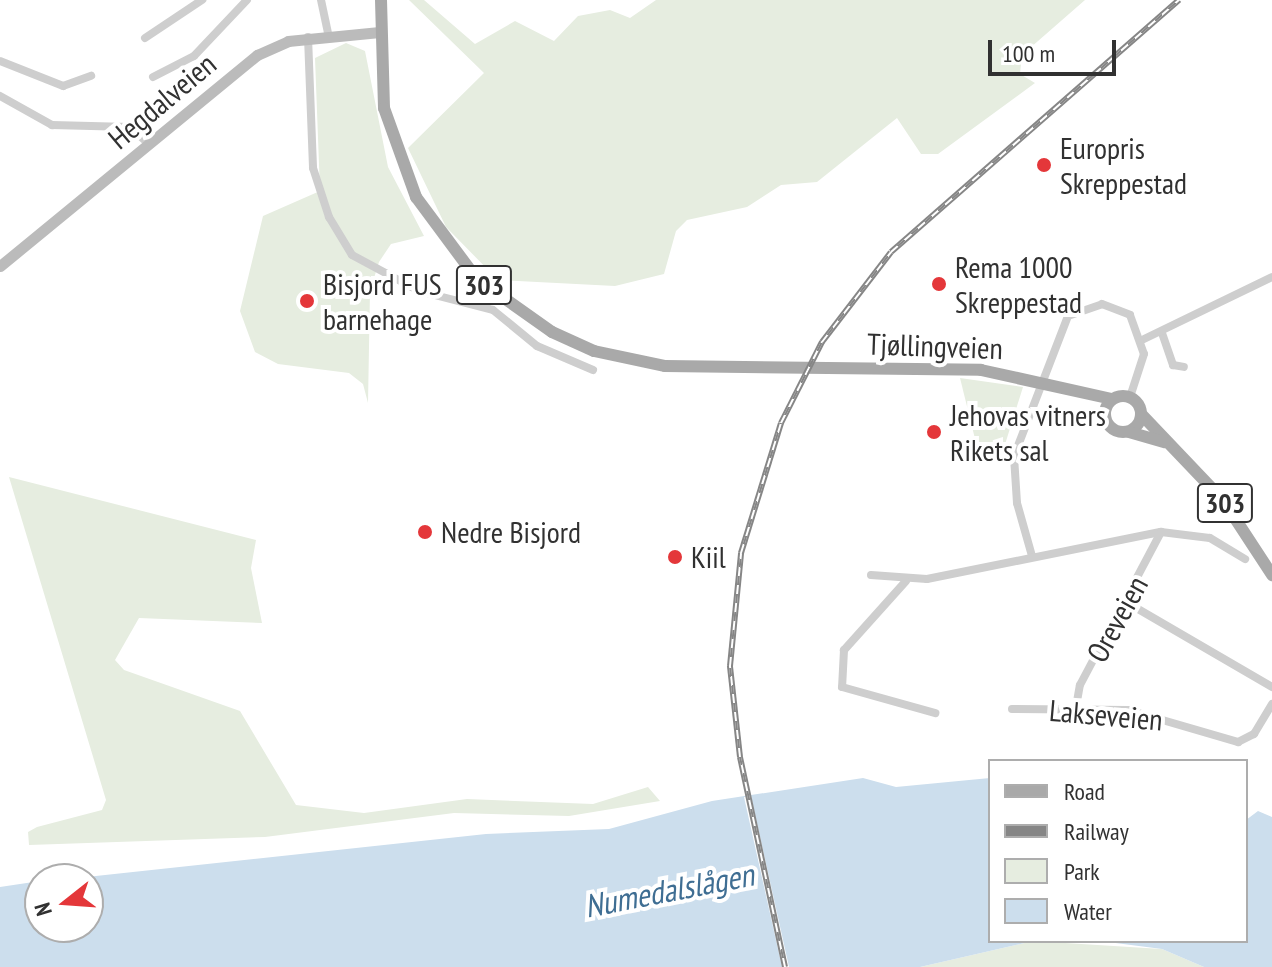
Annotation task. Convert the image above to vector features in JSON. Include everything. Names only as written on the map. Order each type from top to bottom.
[{"type":"main road","name":"303","points":[[380,32],[381,0]]},
{"type":"main road","name":"Tjøllingveien","points":[[380,32],[384,108],[402,166],[440,235],[495,295],[552,332],[616,358],[778,369],[981,370],[1112,399]]},
{"type":"main road","name":"Tjøllingveien","points":[[1076,393],[1105,418]]},
{"type":"main road","name":"303","points":[[1112,399],[1130,397],[1165,442],[1223,500],[1272,575]]},
{"type":"main road","points":[[1105,418],[1112,399]]},
{"type":"main road","points":[[1129,432],[1141,414]]},
{"type":"main road","name":"303","points":[[1105,418],[1115,431],[1165,442]]},
{"type":"street","points":[[145,38],[202,0]]},
{"type":"street","points":[[153,77],[194,56],[247,0]]},
{"type":"street","points":[[317,1],[328,34]]},
{"type":"street","name":"Hegdalveien","points":[[0,266],[257,55],[308,37],[380,32]]},
{"type":"street","points":[[308,37],[313,168],[329,217],[352,255],[419,291],[493,310],[537,346],[593,370]]},
{"type":"street","points":[[0,61],[63,86],[91,76]]},
{"type":"street","points":[[0,96],[52,125],[130,127],[148,143]]},
{"type":"street","points":[[1144,339],[1162,333],[1272,277]]},
{"type":"street","points":[[1032,556],[1014,459],[1060,326],[1077,310],[1110,305],[1130,315],[1144,339],[1130,397]]},
{"type":"street","points":[[1162,333],[1173,365],[1184,367]]},
{"type":"street","points":[[871,575],[906,581],[1161,532],[1210,538],[1245,559]]},
{"type":"street","name":"Oreveien","points":[[1076,707],[1080,685],[1161,532]]},
{"type":"street","points":[[906,581],[844,650],[842,687],[935,713]]},
{"type":"street","points":[[1126,602],[1272,687]]},
{"type":"street","name":"Lakseveien","points":[[1012,709],[1076,707],[1155,715],[1238,742],[1254,734],[1272,704]]},
{"type":"green space","points":[[409,0],[424,0],[475,44],[515,21],[554,41],[578,16],[610,10],[630,18],[656,0],[1085,0],[1022,55],[1020,74],[1035,83],[938,154],[921,154],[897,118],[817,182],[781,185],[747,207],[687,220],[676,231],[664,274],[615,286],[498,280],[446,227],[408,148],[484,73]]},
{"type":"green space","points":[[346,43],[365,51],[388,167],[424,236],[391,244],[379,262],[370,291],[368,403],[363,384],[349,373],[278,364],[255,352],[240,311],[263,216],[320,191],[315,58]]},
{"type":"green space","points":[[960,378],[1023,387],[1002,454],[980,459]]},
{"type":"green space","points":[[9,477],[256,540],[251,568],[262,623],[139,618],[115,660],[124,670],[240,711],[296,805],[364,813],[467,799],[593,804],[648,787],[660,801],[569,816],[454,813],[265,837],[29,845],[28,832],[102,810],[106,800]]},
{"type":"green space","points":[[1024,943],[1065,943],[1162,949],[1204,967],[920,967]]},
{"type":"water","name":"Numedalslågen","points":[[863,778],[896,787],[988,778],[988,943],[1024,943],[920,967],[0,967],[0,887],[24,883],[24,943],[104,943],[104,875],[486,834],[609,829],[712,801]]},
{"type":"water","points":[[1258,811],[1272,817],[1272,967],[1204,967],[1162,949],[1116,943],[1248,943],[1248,818]]},
{"type":"pier","points":[[751,796],[789,967],[782,967],[744,797]]},
{"type":"railway","points":[[785,967],[740,757],[730,666],[741,553],[781,423],[822,342],[891,252],[1179,0]]},
{"type":"place","name":"Europris Skreppestad","points":[[1044,165]]},
{"type":"place","name":"Rema 1000 Skreppestad","points":[[939,284]]},
{"type":"place","name":"Bisjord FUS barnehage","points":[[307,301]]},
{"type":"place","name":"Jehovas vitners Rikets sal","points":[[934,432]]},
{"type":"place","name":"Nedre Bisjord","points":[[425,532]]},
{"type":"place","name":"Kiil","points":[[675,557]]}]
